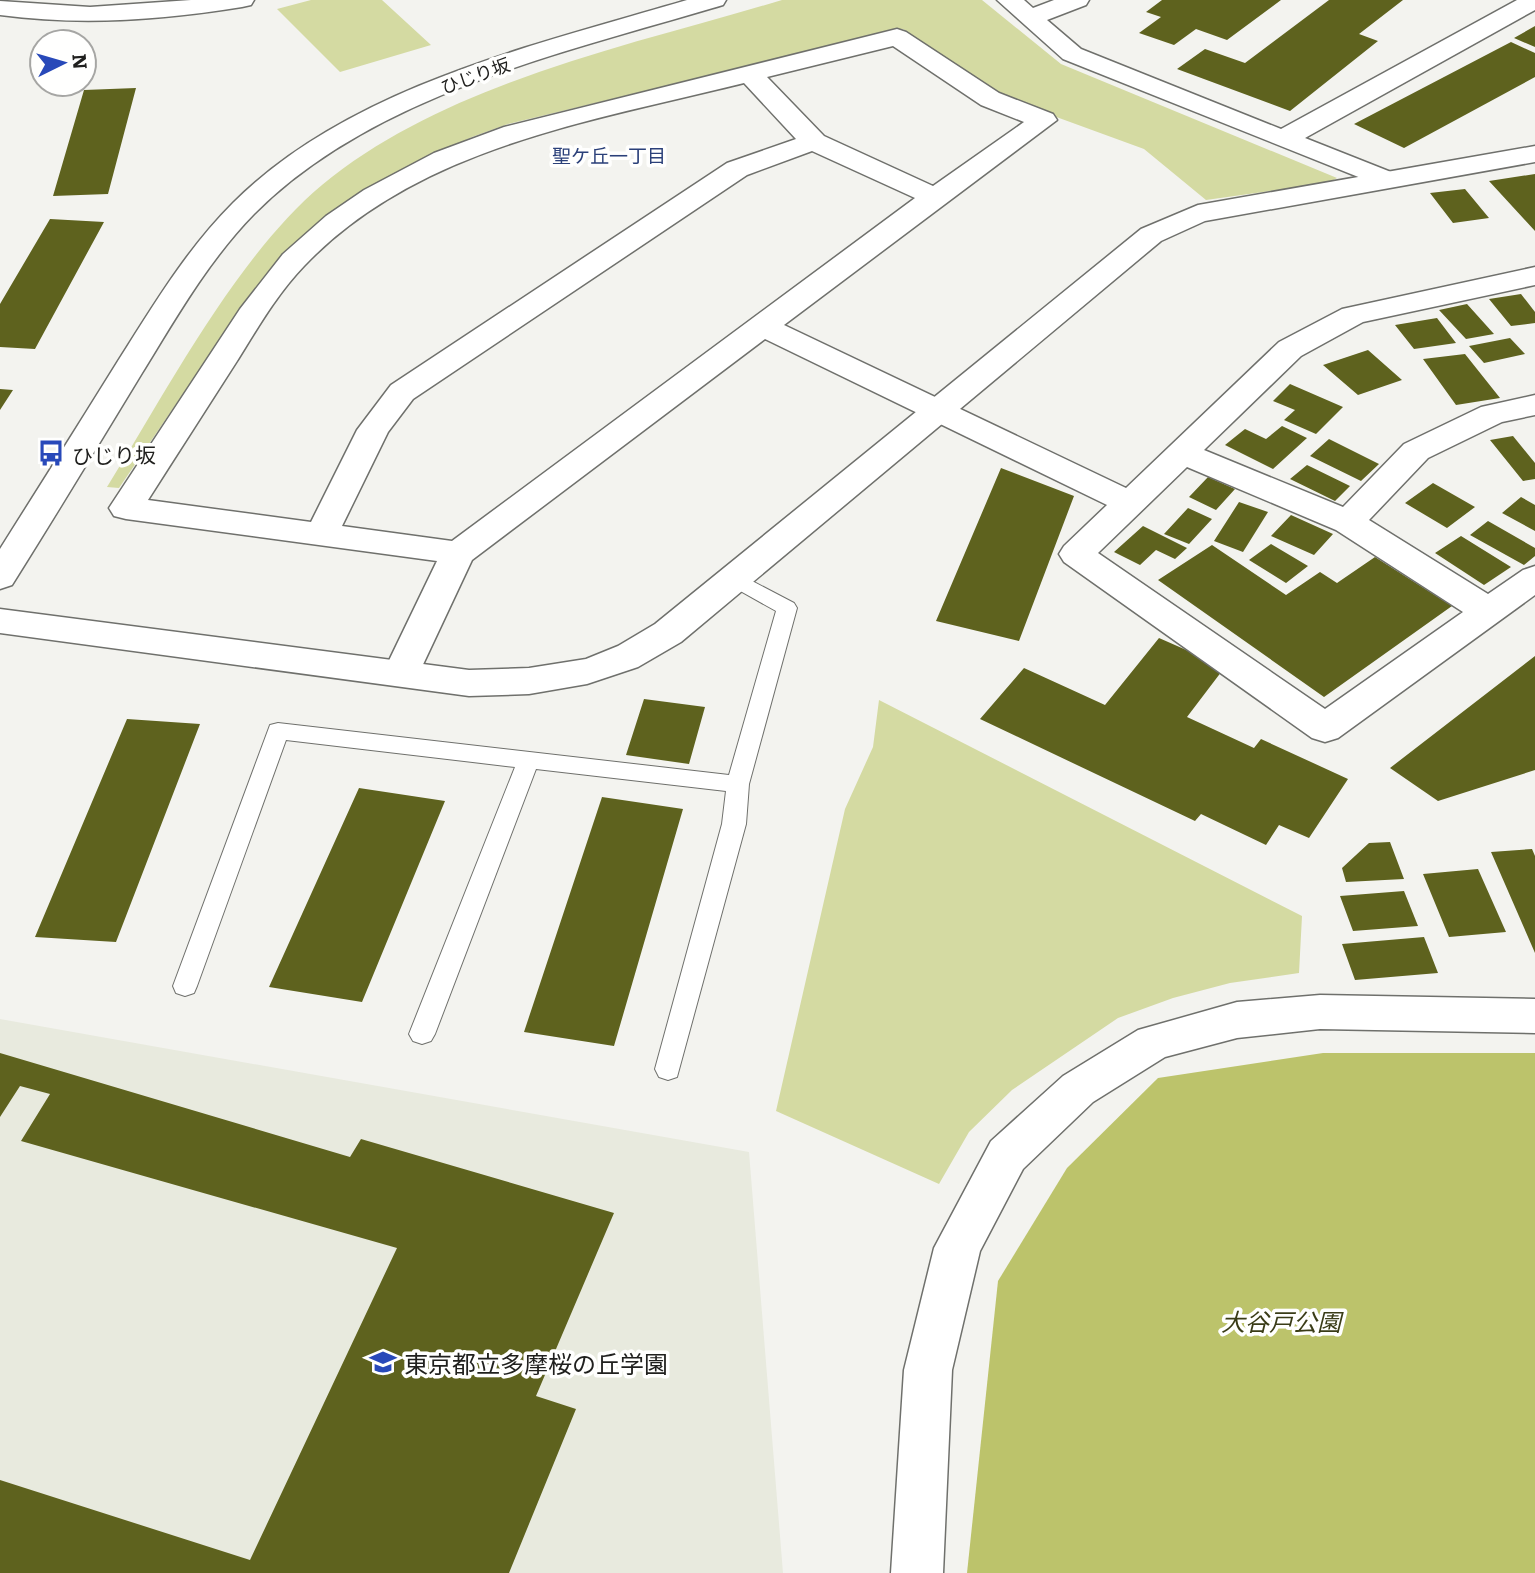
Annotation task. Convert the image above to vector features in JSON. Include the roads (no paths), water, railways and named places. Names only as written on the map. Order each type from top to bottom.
[{"type":"street","points":[[0,8],[99,14],[189,9],[242,0]]},
{"type":"street","name":"ひじり坂","points":[[0,578],[190,271],[215,239],[265,189],[312,154],[381,112],[440,87],[502,64],[714,0]]},
{"type":"street","points":[[1009,0],[1072,54],[1386,180]]},
{"type":"street","points":[[1031,17],[1077,0]]},
{"type":"street","points":[[1286,138],[1535,0]]},
{"type":"street","points":[[401,673],[458,553],[935,197],[1044,120],[990,99],[897,37],[514,133],[444,159],[374,196],[335,222],[293,260],[255,309],[126,508],[458,553]]},
{"type":"street","points":[[749,73],[814,142],[935,197]]},
{"type":"street","points":[[322,533],[373,430],[402,392],[737,169],[776,153],[814,142]]},
{"type":"street","points":[[0,621],[469,683],[521,683],[576,674],[625,658],[668,633],[1151,234],[1198,214],[1535,154]]},
{"type":"street","points":[[1535,276],[1396,304],[1353,316],[1290,349],[1076,554],[1325,728],[1535,578]]},
{"type":"street","points":[[764,327],[1128,502]]},
{"type":"street","points":[[1348,522],[1416,452],[1492,414],[1535,405]]},
{"type":"street","points":[[1181,452],[1348,522],[1488,611]]},
{"type":"street","points":[[917,1573],[928,1370],[957,1248],[1007,1155],[1078,1089],[1153,1043],[1237,1020],[1320,1012],[1535,1016]]},
{"type":"lane","points":[[668,1069],[734,824],[738,785],[788,608],[733,578]]},
{"type":"lane","points":[[185,986],[278,731],[738,785]]},
{"type":"lane","points":[[422,1034],[529,759]]},
{"type":"place","name":"ひじり坂","points":[[51,453]]},
{"type":"place","name":"東京都立多摩桜の丘学園","points":[[383,1362]]},
{"type":"district","name":"聖ケ丘一丁目","points":[[609,155]]},
{"type":"park label","name":"大谷戸公園","points":[[1281,1320]]}]
